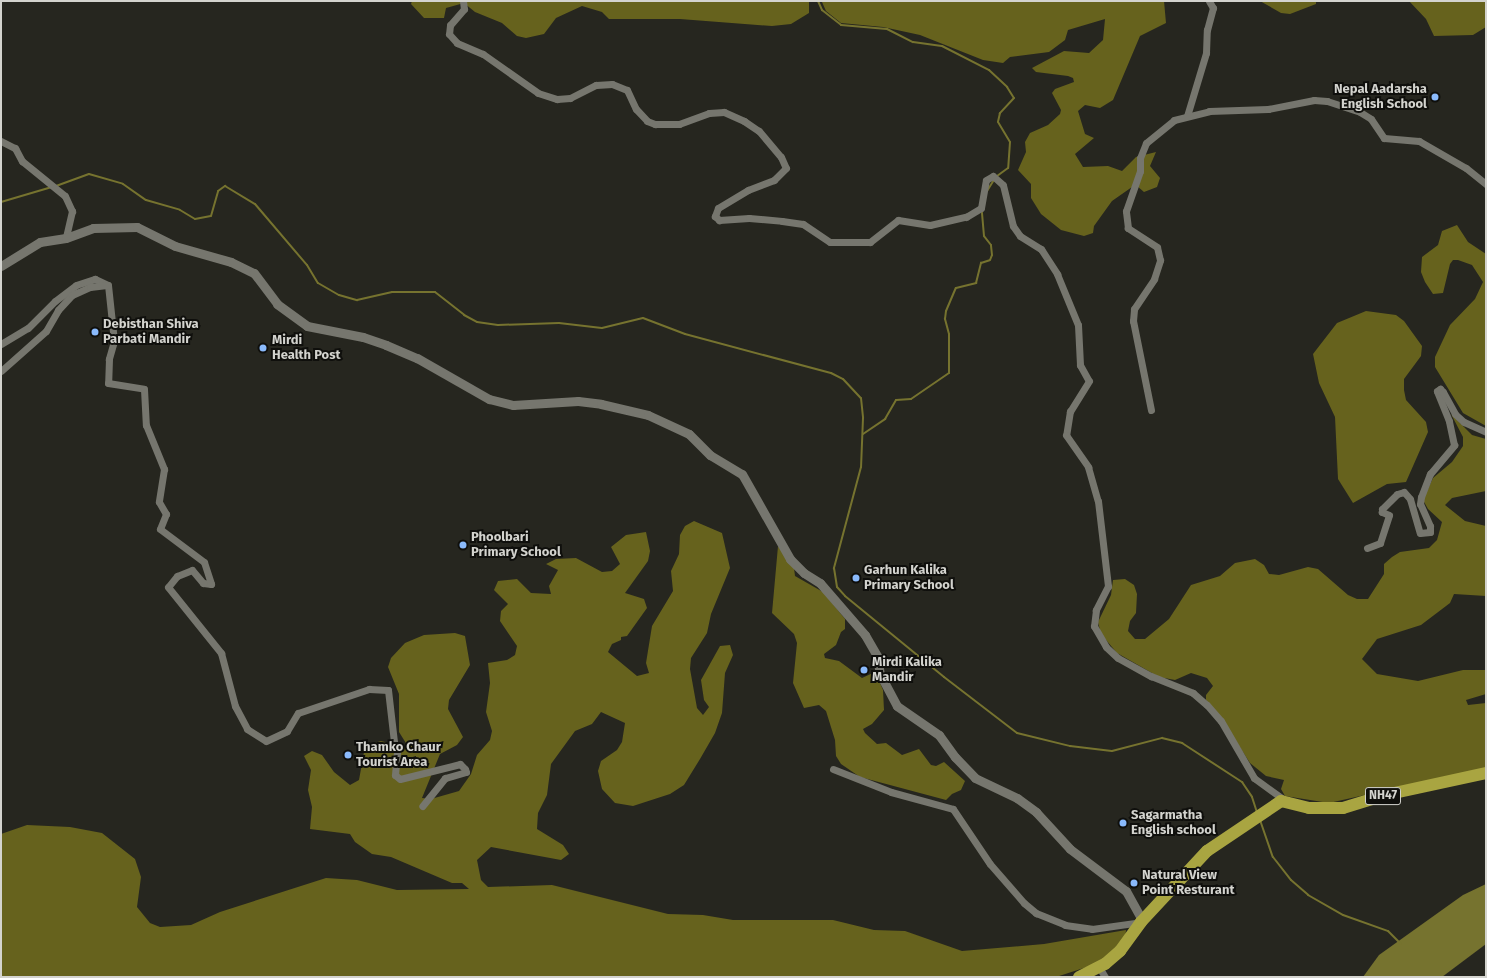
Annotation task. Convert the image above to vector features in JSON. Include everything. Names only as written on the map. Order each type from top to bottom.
[{"type":"highway","name":"NH47","points":[[1284,802],[1309,808],[1343,808],[1385,795],[1486,773]]},
{"type":"highway","points":[[1079,977],[1102,972],[1120,951],[1142,921],[1207,851],[1284,802]]},
{"type":"street","points":[[463,1],[464,9],[450,25],[449,34],[457,43],[483,54],[538,93],[557,99],[570,98],[590,87],[612,84],[627,90],[636,109],[647,121],[655,124],[679,124],[709,113],[724,112],[744,120],[759,131],[781,157],[786,168],[774,180],[748,190],[718,208],[715,216],[719,220],[749,218],[803,224],[830,242],[870,242],[898,220],[930,225],[966,217],[981,208],[986,180],[993,176],[1003,185],[1013,226],[1020,236],[1041,250],[1057,274],[1078,325],[1080,365],[1089,381],[1070,411],[1066,435],[1088,467],[1098,501],[1108,586],[1096,610],[1094,626],[1106,647],[1118,658],[1151,676],[1193,693],[1208,705],[1221,721],[1254,778],[1284,802]]},
{"type":"street","points":[[1187,116],[1206,54],[1207,30],[1213,8],[1209,1]]},
{"type":"street","points":[[1151,410],[1133,321],[1134,309],[1154,279],[1160,260],[1157,247],[1128,228],[1126,212],[1140,171],[1140,158],[1146,143],[1174,120],[1209,111],[1268,109],[1314,100],[1327,102],[1360,112],[1371,119],[1384,138],[1419,141],[1466,168],[1486,184]]},
{"type":"street","points":[[1,141],[15,148],[22,161],[46,179],[61,193],[72,212],[66,238]]},
{"type":"street","points":[[1,266],[40,242],[66,238],[93,228],[137,227],[175,246],[232,262],[254,273],[277,304],[307,326],[363,337],[386,345],[417,358],[489,398],[514,404],[578,401],[601,404],[648,415],[689,434],[710,455],[742,474],[790,559],[804,573],[820,583],[865,635],[877,656],[880,674],[897,706],[939,736],[955,757],[975,778],[1017,798],[1036,812],[1070,849],[1126,891],[1142,921],[1092,929],[1065,925],[1036,912],[1024,903],[990,864],[953,809],[892,792],[833,769]]},
{"type":"street","points":[[1,344],[28,328],[55,301],[76,285],[95,279],[108,285]]},
{"type":"street","points":[[1,371],[46,331],[58,310],[72,295],[90,286],[108,285]]},
{"type":"street","points":[[108,285],[114,341],[108,366],[108,383],[144,389],[146,424],[164,469],[159,502],[166,514],[160,529],[204,562],[211,584],[203,583],[192,570],[177,576],[168,588],[221,653],[236,706],[247,729],[266,741],[287,731],[298,713],[369,689],[388,690],[394,742],[397,752],[395,776],[400,779],[460,764],[466,772],[445,778],[422,806]]},
{"type":"street","points":[[1367,548],[1380,543],[1389,515],[1382,512],[1382,509],[1397,494],[1404,492],[1410,499],[1420,533],[1430,532],[1430,526],[1423,513],[1420,497],[1430,474],[1454,445],[1449,421],[1437,391],[1440,389],[1443,392],[1455,414],[1464,422],[1486,432]]},
{"type":"shaded area","points":[[412,1],[809,1],[809,13],[791,24],[772,26],[680,19],[609,19],[602,12],[582,6],[556,18],[544,34],[526,38],[517,36],[502,23],[475,12],[464,3],[446,8],[444,18],[424,18],[411,4]]},
{"type":"shaded area","points":[[1164,1],[1166,23],[1140,36],[1113,100],[1100,108],[1085,105],[1078,111],[1085,134],[1094,138],[1075,154],[1083,167],[1108,166],[1122,171],[1136,157],[1156,152],[1150,166],[1160,178],[1157,187],[1144,192],[1137,186],[1132,187],[1112,201],[1094,226],[1093,233],[1084,236],[1061,230],[1041,214],[1031,198],[1031,184],[1018,170],[1026,152],[1025,142],[1030,133],[1048,125],[1060,114],[1061,110],[1052,93],[1055,89],[1074,82],[1073,78],[1068,76],[1036,72],[1032,68],[1064,51],[1089,53],[1103,40],[1105,19],[1068,30],[1065,40],[1049,52],[1010,57],[1003,63],[983,60],[920,35],[883,27],[841,23],[826,11],[822,2]]},
{"type":"shaded area","points":[[1260,1],[1316,1],[1316,4],[1290,14],[1281,13]]},
{"type":"shaded area","points":[[1409,1],[1485,1],[1486,27],[1473,35],[1434,36],[1426,19]]},
{"type":"shaded area","points":[[1457,225],[1468,242],[1486,254],[1486,426],[1463,413],[1435,367],[1435,357],[1450,325],[1475,299],[1483,282],[1472,265],[1458,260],[1453,260],[1450,264],[1443,293],[1433,294],[1425,282],[1421,272],[1422,257],[1438,245],[1442,231]]},
{"type":"shaded area","points":[[1366,311],[1396,315],[1404,321],[1422,346],[1421,356],[1404,379],[1404,390],[1406,400],[1426,422],[1428,432],[1406,482],[1387,484],[1353,503],[1338,479],[1335,417],[1319,383],[1313,354],[1337,323]]},
{"type":"shaded area","points":[[1451,414],[1472,435],[1486,439],[1486,491],[1452,498],[1445,505],[1465,521],[1486,526],[1486,596],[1454,594],[1450,603],[1421,625],[1377,639],[1362,659],[1377,674],[1418,681],[1463,670],[1486,670],[1486,694],[1466,700],[1468,705],[1486,703],[1486,768],[1329,803],[1285,796],[1281,789],[1284,780],[1266,776],[1250,763],[1222,719],[1206,700],[1206,695],[1213,686],[1207,678],[1191,673],[1175,680],[1159,677],[1117,653],[1101,634],[1098,622],[1111,595],[1113,580],[1125,579],[1134,585],[1137,594],[1136,613],[1130,621],[1128,631],[1135,639],[1145,639],[1169,619],[1191,585],[1220,576],[1235,563],[1255,559],[1264,565],[1269,574],[1279,575],[1308,567],[1318,569],[1348,595],[1357,599],[1368,599],[1384,574],[1384,564],[1392,557],[1400,552],[1429,548],[1437,540],[1442,522],[1428,509],[1423,500],[1433,478],[1452,462],[1463,446],[1463,437]]},
{"type":"shaded area","points":[[694,521],[722,533],[730,568],[711,614],[707,633],[691,658],[690,669],[697,708],[703,715],[709,707],[704,700],[701,680],[720,646],[730,645],[733,655],[725,673],[722,713],[715,733],[700,759],[684,785],[670,794],[633,806],[615,803],[602,789],[598,771],[601,761],[617,750],[622,742],[625,723],[601,712],[592,724],[575,731],[551,764],[547,795],[538,813],[537,829],[563,845],[569,854],[561,860],[491,847],[477,860],[481,880],[488,887],[552,885],[668,914],[703,915],[733,920],[833,920],[874,930],[905,931],[962,951],[1044,944],[1126,930],[1125,940],[1111,954],[1090,966],[1056,977],[1,977],[1,834],[27,825],[70,827],[102,833],[135,859],[141,877],[137,907],[150,923],[160,927],[191,925],[220,912],[326,878],[357,880],[397,890],[469,889],[462,883],[452,883],[391,857],[372,854],[355,842],[350,834],[310,829],[312,807],[308,790],[311,770],[304,756],[312,751],[322,755],[334,772],[350,785],[359,780],[364,752],[371,744],[381,741],[409,748],[399,732],[399,694],[388,667],[391,658],[405,643],[424,635],[455,633],[465,636],[470,665],[449,700],[448,709],[463,737],[457,745],[440,754],[422,798],[431,799],[459,791],[471,774],[477,755],[490,740],[492,731],[486,712],[490,683],[488,663],[507,660],[515,655],[517,646],[500,621],[501,611],[508,604],[494,590],[498,581],[517,579],[531,593],[551,594],[549,586],[558,570],[546,564],[556,559],[576,558],[602,572],[612,571],[620,564],[611,547],[626,535],[646,532],[650,551],[648,561],[625,593],[644,599],[647,608],[627,636],[621,637],[621,640],[612,644],[608,652],[637,676],[649,673],[646,663],[652,626],[673,591],[671,571],[679,554],[680,535],[685,526]]},
{"type":"shaded area","points":[[778,546],[794,568],[795,576],[823,592],[845,619],[845,629],[841,632],[836,645],[824,654],[825,658],[839,661],[862,678],[875,672],[883,690],[884,710],[872,724],[863,729],[865,733],[877,744],[886,743],[902,755],[919,749],[931,765],[936,766],[944,762],[965,781],[961,790],[952,794],[946,800],[860,777],[841,764],[836,756],[835,740],[826,711],[819,705],[804,708],[793,683],[797,643],[794,634],[772,613]]},
{"type":"shaded area","points":[[1486,884],[1486,944],[1442,977],[1363,977],[1379,955],[1463,895]]},
{"type":"waterway","points":[[818,1],[822,10],[841,25],[887,29],[913,42],[942,46],[989,70],[1007,87],[1014,98],[1000,113],[998,122],[1010,142],[1008,168],[997,176]]},
{"type":"waterway","points":[[56,186],[89,174],[123,184],[146,200],[180,210],[195,219],[211,216],[218,191],[225,186],[255,204],[307,265],[318,283],[339,295],[357,300],[392,292],[435,292],[464,315],[477,322],[498,325],[559,323],[602,328],[643,318],[685,334],[831,373],[843,379],[861,398],[863,418],[861,467],[834,568],[837,587],[845,596],[944,677],[1017,733],[1070,746],[1112,751],[1162,738],[1182,743],[1242,782],[1252,797],[1257,812]]},
{"type":"waterway","points":[[987,191],[994,180]]},
{"type":"waterway","points":[[1,202],[52,187]]},
{"type":"waterway","points":[[863,434],[885,419],[896,400],[911,399],[949,373],[949,334],[945,319],[946,311],[956,288],[976,283],[981,263],[990,260],[992,255],[991,245],[984,236],[982,211]]},
{"type":"waterway","points":[[1260,820],[1273,857],[1291,880],[1308,895],[1343,915],[1388,931],[1401,944]]},
{"type":"place","name":"Nepal Aadarsha English School","points":[[1435,97]]},
{"type":"place","name":"Debisthan Shiva Parbati Mandir","points":[[95,332]]},
{"type":"place","name":"Mirdi Health Post","points":[[263,348]]},
{"type":"place","name":"Phoolbari Primary School","points":[[463,545]]},
{"type":"place","name":"Garhun Kalika Primary School","points":[[856,578]]},
{"type":"place","name":"Mirdi Kalika Mandir","points":[[864,670]]},
{"type":"place","name":"Thamko Chaur Tourist Area","points":[[348,755]]},
{"type":"place","name":"Sagarmatha English school","points":[[1123,823]]},
{"type":"place","name":"Natural View Point Resturant","points":[[1134,883]]}]
